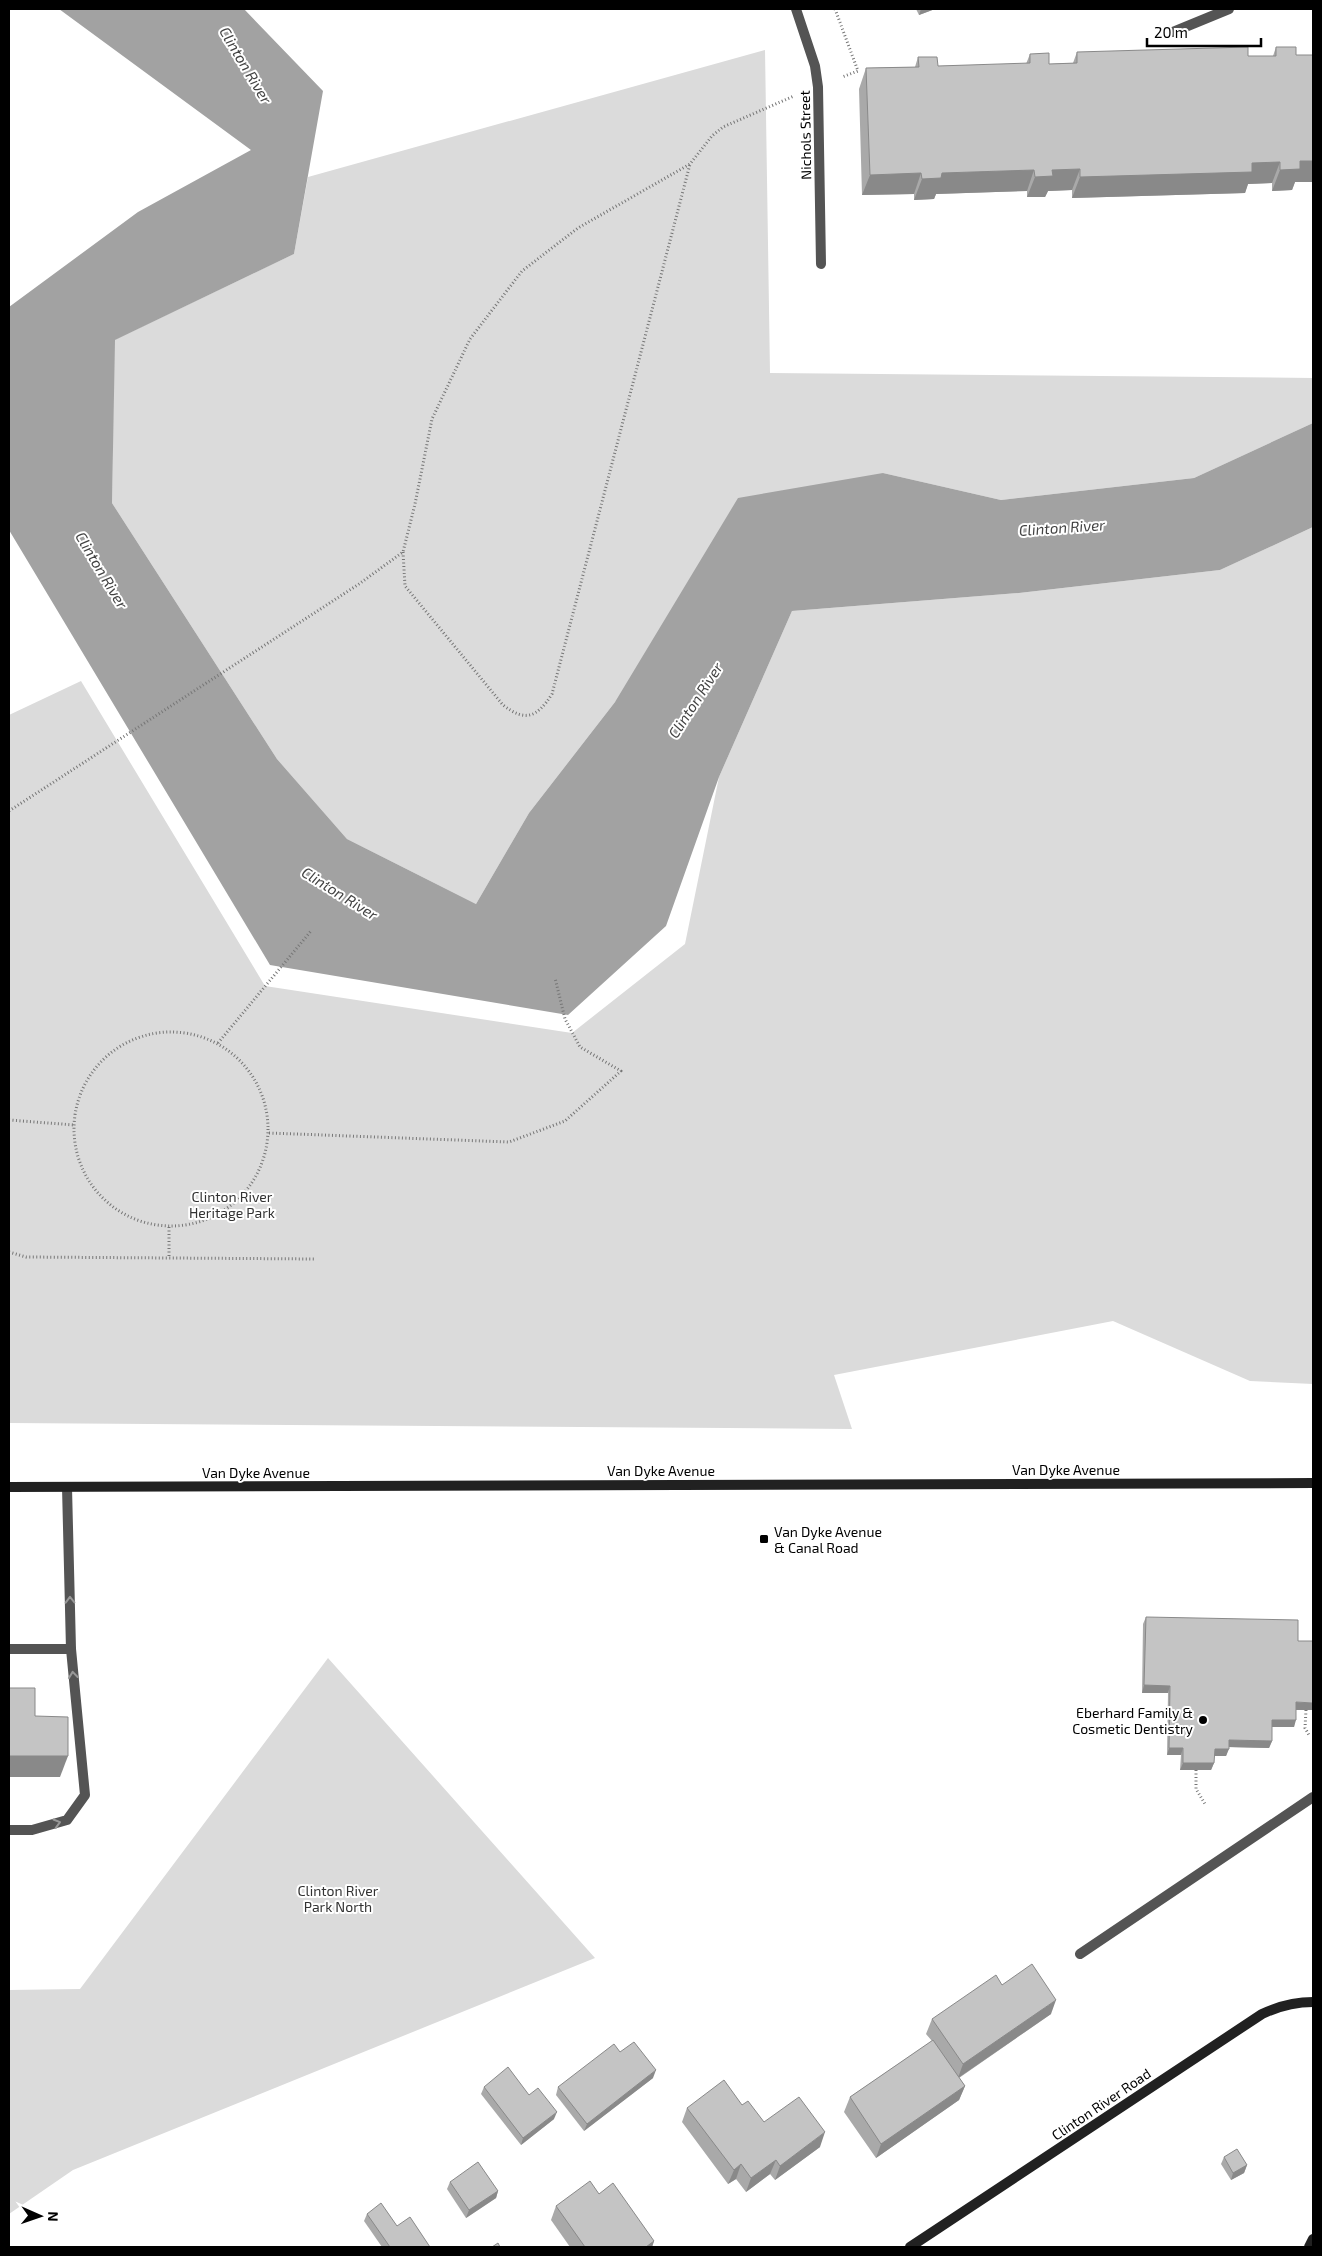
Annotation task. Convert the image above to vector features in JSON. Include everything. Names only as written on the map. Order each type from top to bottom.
[{"type":"main road","name":"Van Dyke Avenue","points":[[9,1487],[1313,1483]]},
{"type":"main road","name":"Clinton River Road","points":[[910,2247],[1262,2014],[1278,2006],[1297,2002],[1313,2002]]},
{"type":"main road","points":[[1309,2247],[1313,2239]]},
{"type":"street","name":"Nichols Street","points":[[796,9],[815,66],[818,87],[821,264]]},
{"type":"street","points":[[1173,32],[1228,9]]},
{"type":"street","points":[[9,1830],[32,1830],[67,1820],[85,1795],[71,1649],[68,1487]]},
{"type":"street","points":[[9,1649],[71,1649]]},
{"type":"street","points":[[1080,1954],[1313,1797]]},
{"type":"path","points":[[835,9],[858,71],[842,77]]},
{"type":"path","points":[[690,164],[552,694],[544,707],[525,716],[516,714],[503,705],[405,586],[403,552],[416,504],[432,419],[470,339],[522,271],[578,228],[690,164],[712,136],[723,127],[791,98]]},
{"type":"path","points":[[9,811],[358,584],[403,552]]},
{"type":"path","points":[[218,1043],[311,931]]},
{"type":"path","points":[[269,1133],[509,1142],[565,1121],[620,1071],[580,1047],[565,1020],[555,978]]},
{"type":"path","points":[[154,1032],[187,1032],[218,1043],[240,1059],[256,1081],[266,1106],[269,1133],[263,1163],[248,1189],[226,1210],[199,1224],[168,1227],[138,1222],[111,1207],[90,1184],[77,1156],[74,1125],[80,1093],[97,1064],[123,1044],[154,1032]]},
{"type":"path","points":[[9,1120],[74,1125]]},
{"type":"path","points":[[168,1227],[169,1258]]},
{"type":"path","points":[[9,1252],[26,1257],[316,1259]]},
{"type":"path","points":[[1306,1710],[1305,1728],[1309,1735]]},
{"type":"path","points":[[1196,1770],[1196,1790],[1205,1804]]},
{"type":"green space","points":[[765,50],[770,373],[1313,378],[1313,423],[1194,478],[1001,500],[883,473],[615,702],[529,813],[476,904],[347,839],[277,759],[112,503],[114,340],[294,254],[308,177]]},
{"type":"green space","name":"Clinton River Heritage Park","points":[[1313,527],[1313,1384],[1250,1381],[1113,1321],[834,1375],[852,1429],[9,1423],[9,715],[81,681],[265,986],[572,1033],[685,944],[719,777],[792,611],[1019,593],[1220,570]]},
{"type":"green space","name":"Clinton River Park North","points":[[328,1658],[595,1958],[73,2170],[9,2214],[9,1990],[80,1989]]},
{"type":"water","name":"Clinton River","points":[[59,9],[244,9],[323,91],[294,254],[115,340],[112,503],[277,759],[347,839],[476,904],[529,813],[615,702],[738,498],[883,473],[1001,500],[1194,478],[1313,423],[1313,527],[1220,570],[1019,593],[792,611],[719,777],[666,926],[568,1015],[270,965],[9,530],[9,307],[138,212],[251,150]]},
{"type":"building","points":[[1248,47],[1248,56],[1276,56],[1276,47],[1296,47],[1296,55],[1313,55],[1313,161],[1300,161],[1300,169],[1280,170],[1280,162],[1252,163],[1252,172],[1080,177],[1080,169],[1052,170],[1053,176],[1035,177],[1034,170],[942,173],[941,178],[922,179],[921,173],[870,175],[866,68],[919,67],[918,57],[937,57],[938,66],[1030,63],[1030,54],[1049,53],[1049,64],[1077,63],[1077,52]]},
{"type":"building","points":[[1146,1617],[1298,1620],[1298,1641],[1313,1641],[1313,1703],[1296,1702],[1296,1720],[1272,1720],[1272,1741],[1229,1740],[1229,1749],[1215,1749],[1214,1763],[1183,1763],[1183,1748],[1169,1748],[1170,1686],[1144,1685]]},
{"type":"building","points":[[9,1688],[35,1688],[35,1716],[68,1717],[68,1756],[9,1756]]},
{"type":"building","points":[[1032,1964],[1056,2000],[963,2064],[932,2019],[996,1975],[1002,1985]]},
{"type":"building","points":[[933,2040],[965,2086],[881,2144],[850,2097]]},
{"type":"building","points":[[634,2042],[656,2070],[587,2124],[558,2087],[614,2044],[620,2052]]},
{"type":"building","points":[[508,2067],[529,2095],[538,2088],[557,2112],[523,2138],[484,2087]]},
{"type":"building","points":[[724,2080],[742,2105],[748,2101],[764,2122],[799,2097],[825,2132],[780,2166],[776,2160],[751,2178],[741,2164],[734,2170],[687,2108]]},
{"type":"building","points":[[1237,2149],[1247,2165],[1233,2173],[1224,2157]]},
{"type":"building","points":[[478,2162],[498,2191],[469,2210],[450,2182]]},
{"type":"building","points":[[590,2181],[599,2194],[613,2183],[654,2241],[646,2247],[585,2247],[556,2206]]},
{"type":"building","points":[[381,2203],[397,2226],[410,2217],[430,2247],[390,2247],[367,2214]]},
{"type":"building","points":[[498,2243],[500,2247],[492,2247]]},
{"type":"place","name":"Van Dyke Avenue & Canal Road","points":[[764,1539]]},
{"type":"place","name":"Eberhard Family & Cosmetic Dentistry","points":[[1203,1720]]}]
